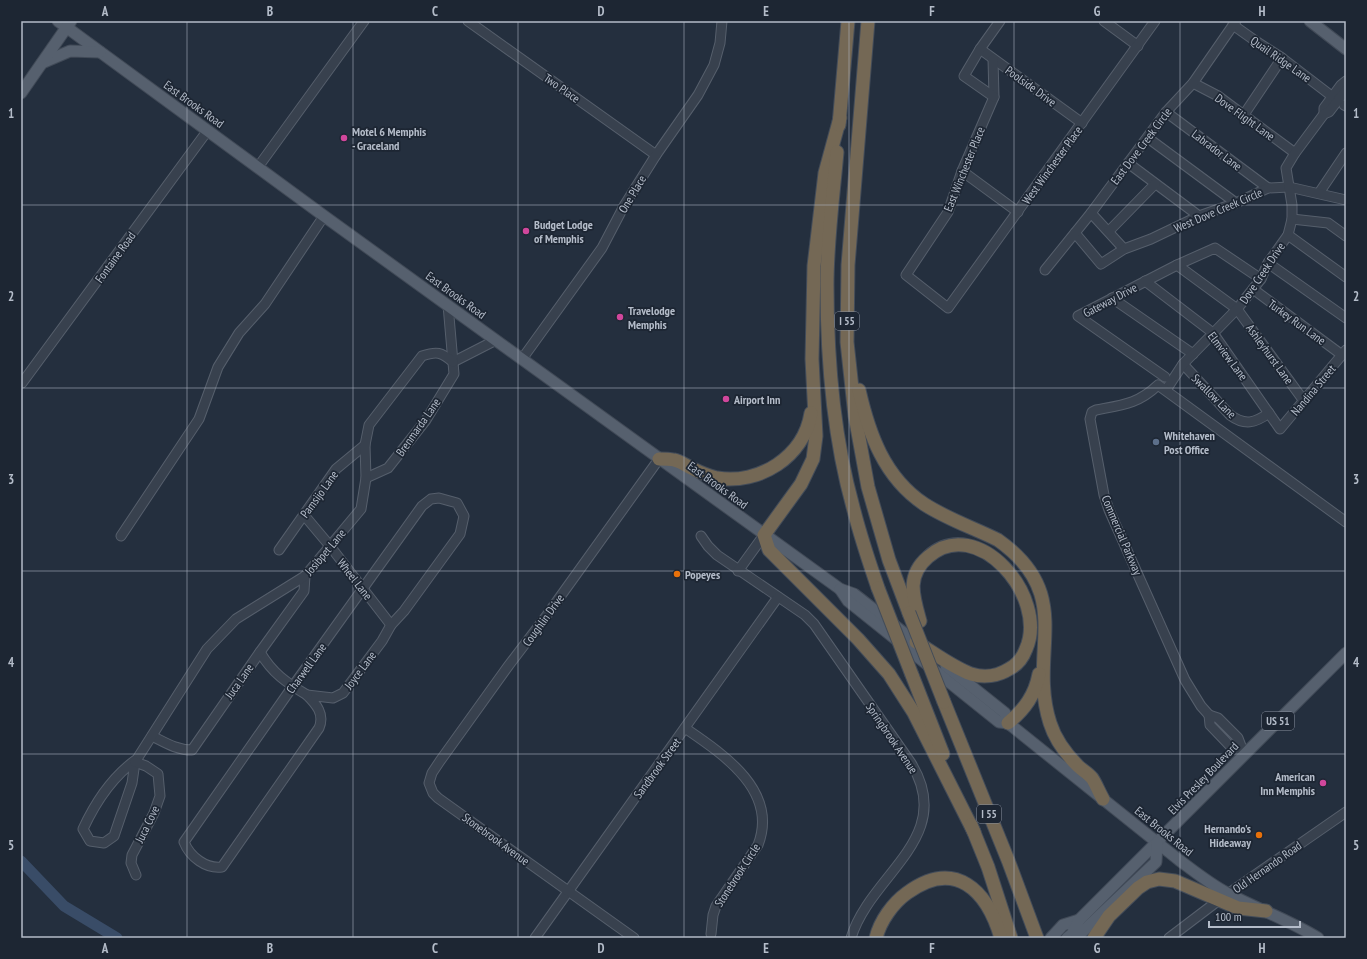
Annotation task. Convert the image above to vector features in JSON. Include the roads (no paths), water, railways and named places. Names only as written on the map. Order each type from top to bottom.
[{"type":"highway","name":"I 55","points":[[848,21],[827,283],[832,393],[843,465],[860,534],[878,588],[988,867],[1011,938]]},
{"type":"highway","name":"I 55","points":[[868,21],[848,265],[847,342],[855,416],[868,488],[890,560],[909,613],[1008,860],[1035,932]]},
{"type":"highway","points":[[840,118],[825,173],[814,266],[812,310],[813,389],[816,436],[813,459],[801,484],[764,535],[769,550],[858,639],[889,674],[914,713],[974,832]]},
{"type":"highway","points":[[847,342],[869,428],[885,463],[902,486],[923,503],[998,540],[1009,548],[1023,562],[1036,582],[1045,608],[1046,626],[1043,688],[1050,724],[1060,744],[1072,760],[1091,777],[1103,799]]},
{"type":"highway","points":[[659,459],[675,460],[705,475],[716,478],[738,479],[764,472],[791,454],[802,438],[808,426],[813,389]]},
{"type":"highway","points":[[913,639],[962,670],[972,674],[989,676],[999,674],[1015,666],[1024,653],[1030,636],[1031,627],[1028,608],[1021,588],[1014,578],[995,559],[984,552],[965,545],[956,544],[939,548],[932,553],[918,567],[914,576],[913,597],[926,636],[926,656]]},
{"type":"highway","points":[[1008,723],[1023,709],[1034,691],[1044,647]]},
{"type":"highway","points":[[876,938],[882,922],[903,895],[923,882],[942,877],[957,880],[966,884],[983,899],[991,912],[1001,938]]},
{"type":"highway","points":[[1094,938],[1105,920],[1134,891],[1142,885],[1154,880],[1175,880],[1224,897],[1238,908],[1266,911]]},
{"type":"highway","points":[[1087,938],[1090,930],[1101,915]]},
{"type":"main road","points":[[1310,21],[1346,49]]},
{"type":"main road","name":"East Brooks Road","points":[[65,23],[100,52],[764,535],[840,589],[854,594],[1005,713],[1008,723]]},
{"type":"main road","points":[[21,93],[42,63],[65,23]]},
{"type":"main road","points":[[42,63],[70,51],[100,52]]},
{"type":"main road","name":"East Brooks Road","points":[[840,589],[848,601],[999,722],[1008,723],[1157,843],[1206,880],[1224,897]]},
{"type":"main road","name":"Elvis Presley Boulevard","points":[[1068,938],[1072,934],[1079,920],[1346,653]]},
{"type":"main road","points":[[1076,938],[1156,862],[1157,843]]},
{"type":"main road","points":[[1266,911],[1318,938]]},
{"type":"main road","name":"Elvis Presley Boulevard","points":[[1051,938],[1063,925],[1079,920]]},
{"type":"street","points":[[258,167],[364,21]]},
{"type":"street","name":"Two Place","points":[[468,21],[656,155]]},
{"type":"street","points":[[994,97],[964,76],[980,49],[1000,21]]},
{"type":"street","points":[[1104,21],[1138,46]]},
{"type":"street","name":"West Winchester Place","points":[[948,308],[1156,21]]},
{"type":"street","name":"One Place","points":[[522,359],[602,248],[624,206],[656,155],[698,95],[714,65],[720,43],[720,23]]},
{"type":"street","name":"Quail Ridge Lane","points":[[1234,23],[1338,100]]},
{"type":"street","name":"East Dove Creek Circle","points":[[1045,270],[1078,236],[1091,213],[1166,112],[1193,83],[1234,23]]},
{"type":"street","name":"Poolside Drive","points":[[980,49],[1082,123]]},
{"type":"street","points":[[1243,116],[1282,58]]},
{"type":"street","name":"East Winchester Place","points":[[948,308],[906,275],[948,212],[962,171],[994,97],[993,59]]},
{"type":"street","points":[[1338,100],[1341,85],[1346,82]]},
{"type":"street","name":"Dove Flight Lane","points":[[1193,83],[1218,96],[1243,116],[1295,153]]},
{"type":"street","points":[[1346,90],[1338,100],[1324,108],[1324,114],[1295,153],[1286,168],[1289,187],[1346,200]]},
{"type":"street","name":"Labrador Lane","points":[[1166,112],[1268,188]]},
{"type":"street","name":"Fontaine Road","points":[[22,383],[208,130]]},
{"type":"street","points":[[1148,138],[1236,203]]},
{"type":"street","points":[[1319,193],[1346,153]]},
{"type":"street","points":[[1128,163],[1199,216]]},
{"type":"street","points":[[962,171],[1018,212]]},
{"type":"street","points":[[1109,232],[1155,184]]},
{"type":"street","name":"West Dove Creek Circle","points":[[1078,236],[1101,264],[1124,249],[1151,239],[1199,216],[1236,203],[1268,188],[1289,187]]},
{"type":"street","name":"Dove Creek Drive","points":[[1166,390],[1183,364],[1237,309],[1261,279],[1268,263],[1288,235],[1292,219],[1292,205],[1289,187]]},
{"type":"street","points":[[1091,213],[1124,249]]},
{"type":"street","points":[[120,536],[199,419],[218,367],[239,333],[264,304],[324,216]]},
{"type":"street","points":[[1292,219],[1328,223],[1346,236]]},
{"type":"street","points":[[1288,235],[1346,277]]},
{"type":"street","name":"Gateway Drive","points":[[1165,377],[1078,316],[1144,281],[1215,248],[1261,279]]},
{"type":"street","points":[[1268,263],[1346,318]]},
{"type":"street","name":"Ashleyhurst Lane","points":[[1177,265],[1237,309],[1304,401]]},
{"type":"street","name":"Elmview Lane","points":[[1144,281],[1213,333],[1280,429]]},
{"type":"street","name":"Turkey Run Lane","points":[[1253,289],[1344,352]]},
{"type":"street","name":"Swallow Lane","points":[[1112,298],[1193,354]]},
{"type":"street","points":[[448,305],[453,362],[496,340]]},
{"type":"street","name":"Nandina Street","points":[[1280,429],[1344,352]]},
{"type":"street","name":"Josibpet Lane","points":[[136,760],[207,649],[236,619],[305,576],[361,509],[366,478],[365,444],[369,425],[422,356],[432,353],[443,354],[453,362]]},
{"type":"street","name":"Brenmarda Lane","points":[[366,478],[388,468],[426,420],[454,374],[453,362]]},
{"type":"street","name":"Swallow Lane","points":[[1183,364],[1236,420],[1252,422],[1269,413]]},
{"type":"street","name":"Commercial Parkway","points":[[1166,390],[1158,385],[1144,397],[1133,402],[1094,410],[1091,414],[1090,419],[1104,495],[1109,510],[1185,680],[1209,715],[1218,718],[1238,738],[1244,754]]},
{"type":"street","points":[[1166,390],[1346,522]]},
{"type":"street","name":"Pamsijo Lane","points":[[279,550],[336,469],[365,444]]},
{"type":"street","name":"Coughlin Drive","points":[[429,783],[432,773],[440,761],[659,459]]},
{"type":"street","name":"Charwell Lane","points":[[307,695],[317,705],[321,715],[321,722],[317,731],[222,866],[214,868],[199,861],[187,850],[184,842],[293,686],[422,506],[431,499],[439,498],[457,503]]},
{"type":"street","name":"Joyce Lane","points":[[307,695],[330,698],[341,695],[382,641],[390,625],[404,612],[460,534],[464,516],[457,503]]},
{"type":"street","name":"Wheel Lane","points":[[304,516],[330,546],[390,625]]},
{"type":"street","points":[[738,571],[764,535]]},
{"type":"street","name":"Springbrook Avenue","points":[[701,536],[712,551],[738,571],[809,619],[820,631],[911,762],[918,776],[923,791],[925,805],[924,817],[917,835],[864,909],[854,926],[850,938]]},
{"type":"street","name":"Juca Lane","points":[[152,736],[170,746],[183,750],[192,750],[304,591],[305,576]]},
{"type":"street","name":"Sandbrook Street","points":[[535,938],[778,597]]},
{"type":"street","points":[[260,652],[271,669],[307,695]]},
{"type":"street","name":"Stonebrook Circle","points":[[685,728],[721,753],[742,774],[758,799],[762,809],[762,835],[758,845],[714,909],[711,934]]},
{"type":"street","points":[[136,760],[132,783],[114,836],[104,843],[90,841],[83,829],[96,803],[125,768],[136,760]]},
{"type":"street","name":"Juca Cove","points":[[136,760],[158,774],[160,796],[154,813],[132,855],[131,863],[136,875]]},
{"type":"street","name":"Stonebrook Avenue","points":[[429,783],[431,789],[438,798],[568,892]]},
{"type":"street","name":"Old Hernando Road","points":[[1169,938],[1224,897],[1346,812]]},
{"type":"street","points":[[568,892],[634,938]]},
{"type":"waterway","points":[[21,861],[64,906],[117,938]]},
{"type":"place","name":"Motel 6 Memphis - Graceland","points":[[344,138]]},
{"type":"place","name":"Budget Lodge of Memphis","points":[[526,231]]},
{"type":"place","name":"Travelodge Memphis","points":[[620,317]]},
{"type":"place","name":"Airport Inn","points":[[726,399]]},
{"type":"place","name":"Whitehaven Post Office","points":[[1156,442]]},
{"type":"place","name":"Popeyes","points":[[677,574]]},
{"type":"place","name":"American Inn Memphis","points":[[1323,783]]},
{"type":"place","name":"Hernando's Hideaway","points":[[1259,835]]}]
